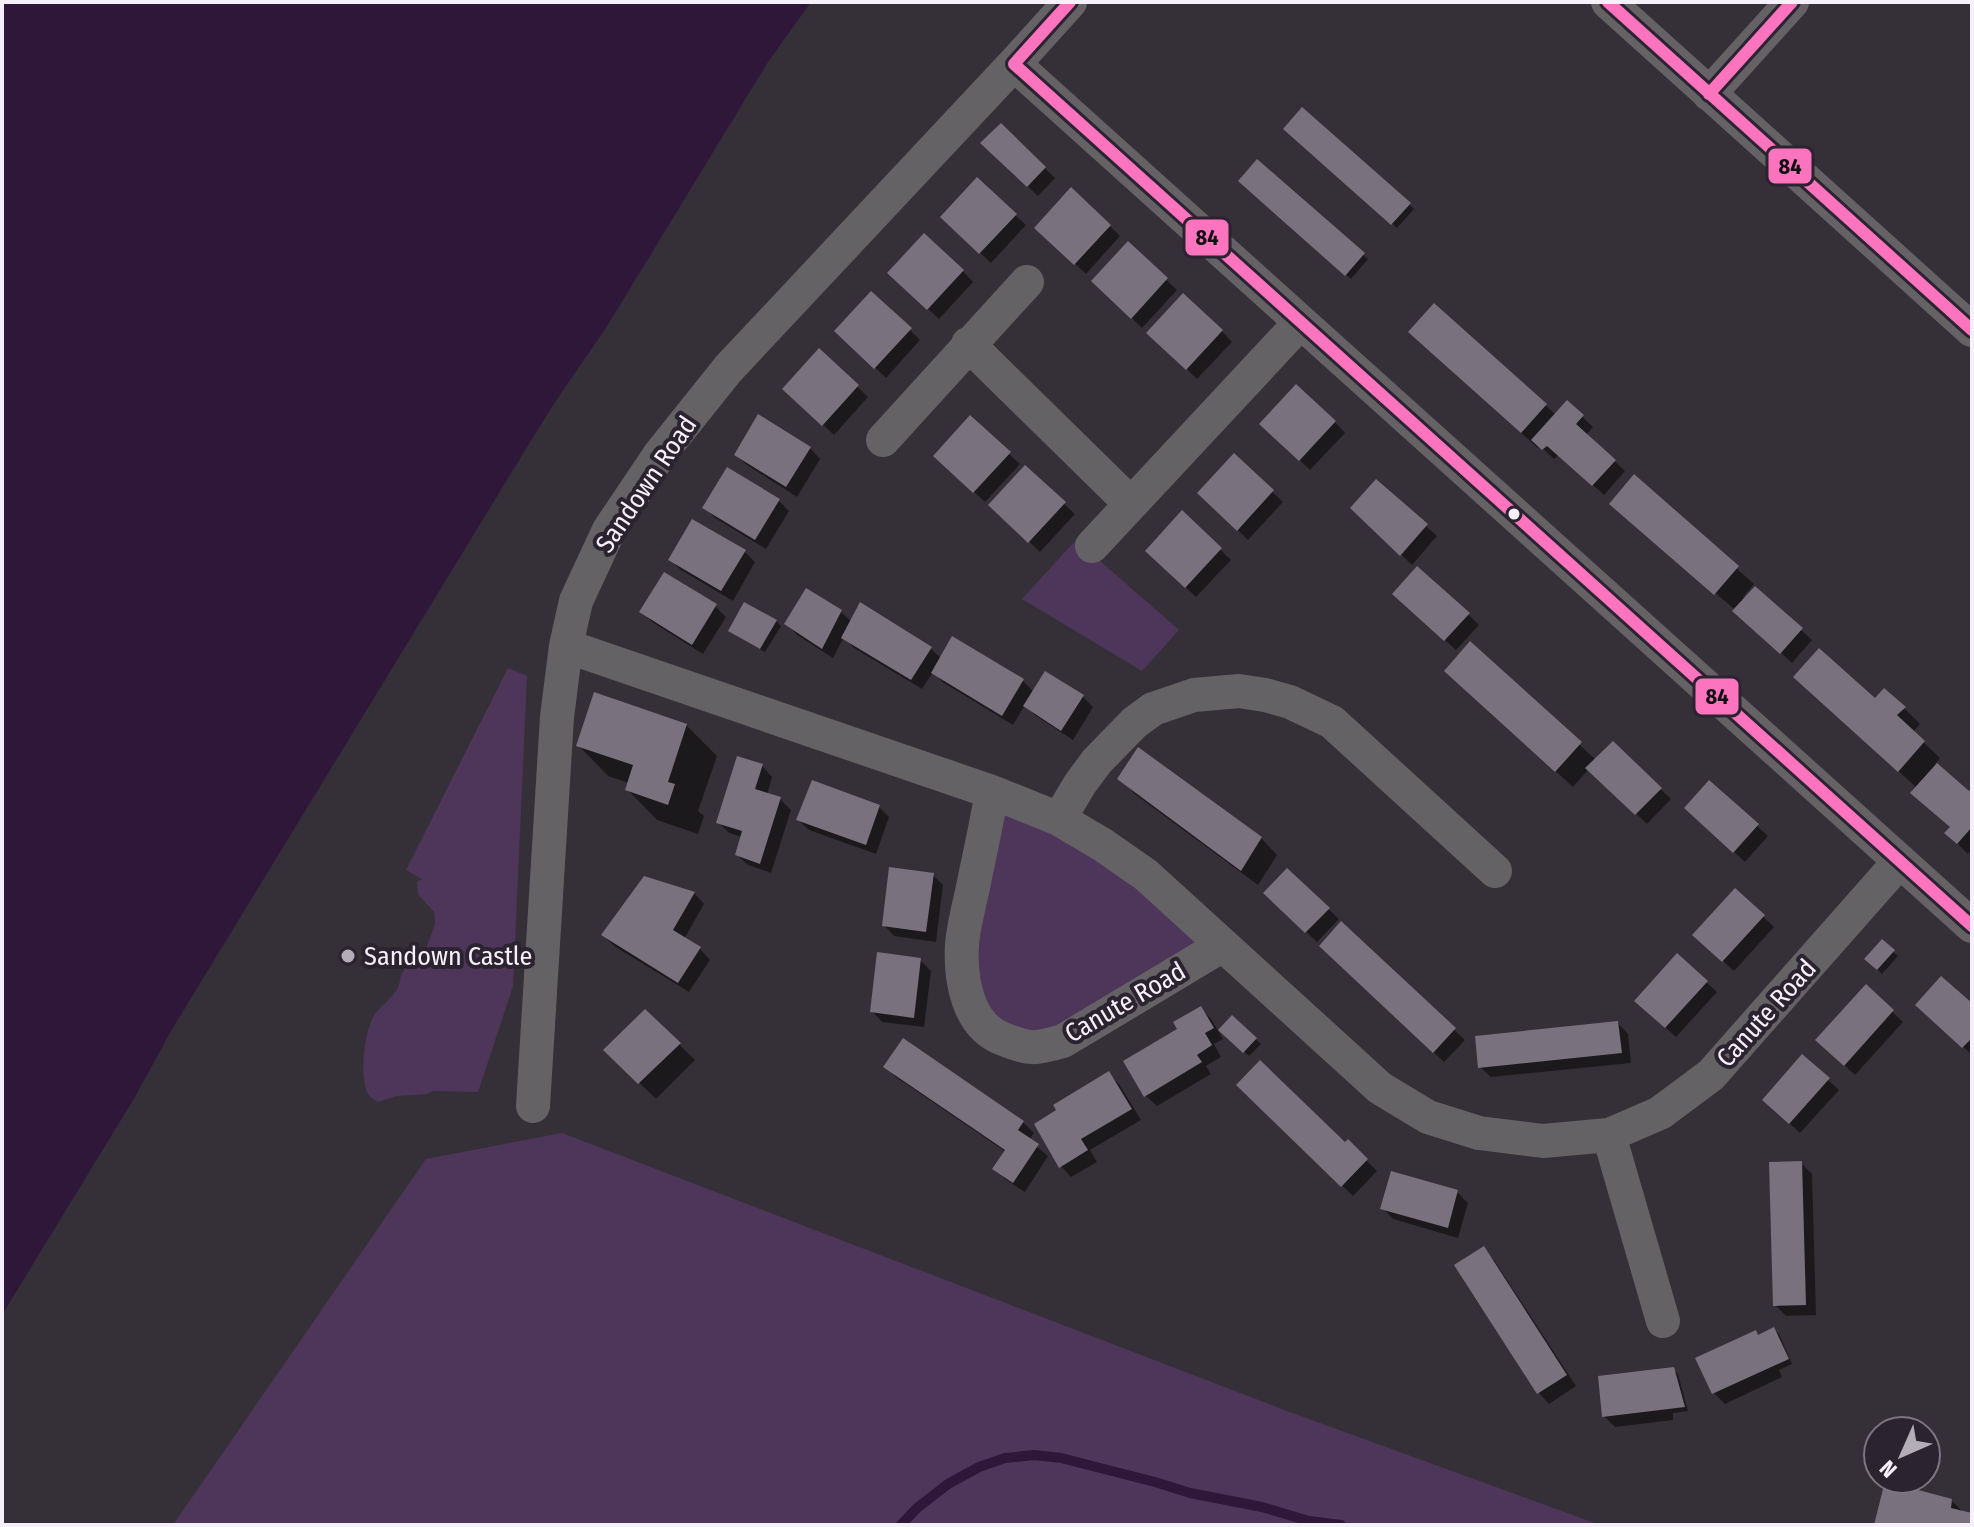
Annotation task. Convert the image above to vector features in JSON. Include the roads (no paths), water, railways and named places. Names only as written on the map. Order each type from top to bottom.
[{"type":"street","name":"Sandown Road","points":[[533,1106],[557,717],[566,646],[576,601],[609,530],[660,454],[728,369],[1070,2]]},
{"type":"street","points":[[1608,2],[1972,330]]},
{"type":"street","points":[[1709,94],[1792,2]]},
{"type":"street","points":[[1014,64],[1972,926]]},
{"type":"street","points":[[883,440],[1027,282]]},
{"type":"street","points":[[1092,546],[1300,323]]},
{"type":"street","points":[[968,344],[1131,504]]},
{"type":"street","name":"Canute Road","points":[[566,646],[992,792],[1059,819],[1146,875],[1380,1088],[1428,1117],[1479,1133],[1543,1141],[1609,1135],[1660,1113],[1711,1075],[1900,861]]},
{"type":"street","points":[[1059,819],[1097,761],[1134,723],[1153,709],[1194,695],[1239,691],[1290,702],[1332,722],[1495,871]]},
{"type":"street","name":"Canute Road","points":[[992,792],[962,942],[963,977],[968,1001],[979,1021],[996,1036],[1018,1045],[1038,1048],[1063,1041],[1223,945]]},
{"type":"street","points":[[1609,1135],[1663,1321]]},
{"type":"waterway","points":[[901,1525],[948,1484],[979,1467],[1005,1458],[1034,1455],[1061,1458],[1309,1521],[1341,1525]]},
{"type":"place","name":"Sandown Castle","points":[[348,956]]}]
